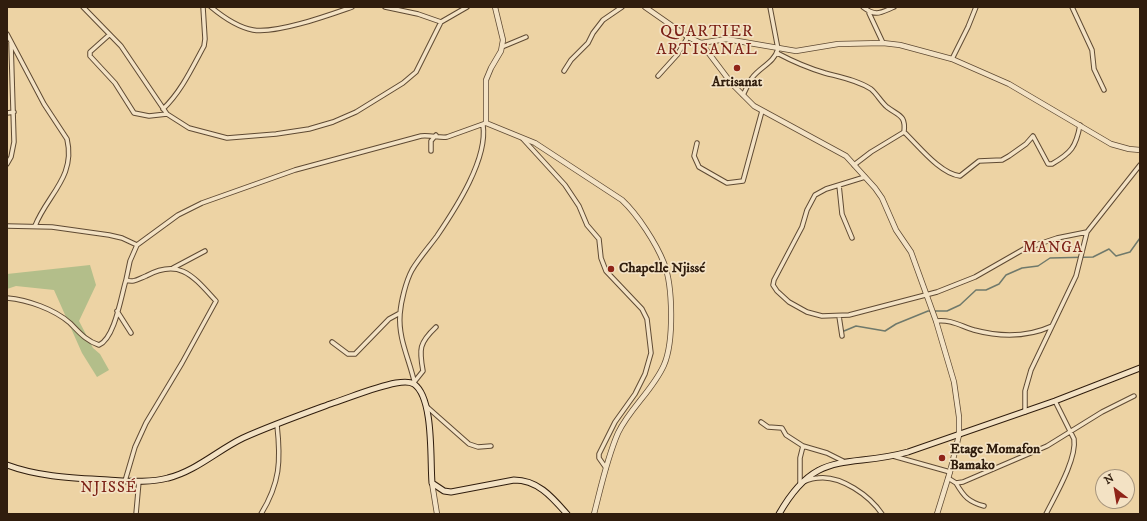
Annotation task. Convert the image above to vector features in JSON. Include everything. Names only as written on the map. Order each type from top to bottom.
[{"type":"main road","points":[[779,514],[800,483],[812,473],[843,461],[892,456],[959,435],[1055,401],[1140,368]]},
{"type":"main road","points":[[7,465],[25,471],[53,476],[125,481],[161,479],[175,476],[198,465],[243,438],[388,384],[406,382],[415,383],[426,405],[428,413],[432,483],[444,491],[458,492],[492,484],[523,480],[541,487],[568,514]]},
{"type":"street","points":[[84,7],[121,46],[167,114],[190,128],[227,138],[276,134],[310,129],[333,122],[356,112],[403,83],[416,72],[441,22],[467,7]]},
{"type":"street","points":[[163,109],[181,87],[204,46],[203,7]]},
{"type":"street","points":[[211,7],[236,25],[254,30],[269,30],[352,7]]},
{"type":"street","points":[[384,7],[418,14],[441,22]]},
{"type":"street","points":[[415,383],[404,351],[400,329],[400,313],[412,271],[438,234],[468,184],[482,146],[486,80],[490,68],[502,47],[503,37],[495,7]]},
{"type":"street","points":[[564,71],[588,43],[593,33],[603,20],[622,7]]},
{"type":"street","points":[[645,7],[688,37],[701,43],[716,64],[743,95],[762,111],[838,151],[854,165],[882,198],[893,224],[911,252],[936,321],[955,386],[959,435],[950,472],[937,514]]},
{"type":"street","points":[[743,95],[752,78],[769,63],[778,51],[770,7]]},
{"type":"street","points":[[863,7],[870,13],[883,43]]},
{"type":"street","points":[[870,13],[881,13],[894,7]]},
{"type":"street","points":[[952,59],[976,7]]},
{"type":"street","points":[[1072,7],[1092,50],[1094,68],[1104,90]]},
{"type":"street","points":[[7,34],[40,98],[67,139],[68,145],[69,157],[64,178],[44,205],[34,226]]},
{"type":"street","points":[[109,35],[90,52],[90,56],[115,83],[134,113],[150,116],[167,114]]},
{"type":"street","points":[[502,47],[526,37]]},
{"type":"street","points":[[658,76],[677,55],[688,37]]},
{"type":"street","points":[[701,43],[726,39],[778,51],[796,51],[838,44],[883,43],[900,45],[952,59],[1009,84],[1111,144],[1119,147],[1140,150]]},
{"type":"street","points":[[7,164],[11,157],[14,142],[14,112],[11,92],[11,42]]},
{"type":"street","points":[[778,51],[806,66],[853,81],[870,89],[879,100],[895,114],[902,116],[904,121],[904,132],[934,162],[953,175],[960,176],[980,161],[1002,160],[1026,144],[1033,136],[1048,164],[1052,164],[1074,148],[1078,138],[1080,125]]},
{"type":"street","points":[[697,143],[694,156],[699,167],[727,183],[743,181],[762,111]]},
{"type":"street","points":[[7,112],[14,112]]},
{"type":"street","points":[[7,298],[39,306],[65,319],[84,338],[99,345],[102,344],[111,331],[130,261],[137,245],[178,215],[202,203],[295,170],[421,136],[436,135],[443,138],[484,124],[521,137],[571,165],[630,207],[658,250],[666,270],[670,302],[670,350],[664,366],[658,376],[627,417],[614,445],[606,468],[594,514]]},
{"type":"street","points":[[854,165],[871,152],[904,132]]},
{"type":"street","points":[[431,151],[431,141],[436,135]]},
{"type":"street","points":[[521,137],[565,185],[579,206],[587,225],[599,239],[600,258],[606,271],[642,309],[647,319],[650,352],[649,362],[641,385],[615,422],[599,454],[599,458],[606,468]]},
{"type":"street","points":[[1025,412],[1025,392],[1031,370],[1072,285],[1081,259],[1087,232],[1140,165]]},
{"type":"street","points":[[865,177],[820,192],[812,201],[802,227],[778,271],[773,285],[789,302],[807,312],[822,316],[839,316],[864,312],[926,296],[975,277],[1024,249],[1058,238],[1087,232]]},
{"type":"street","points":[[839,185],[842,214],[852,238]]},
{"type":"street","points":[[7,226],[34,226],[122,238],[137,245]]},
{"type":"street","points":[[173,268],[205,251]]},
{"type":"street","points":[[125,481],[135,447],[146,423],[182,363],[216,301],[191,276],[173,268],[162,268],[135,281],[126,280]]},
{"type":"street","points":[[117,311],[131,333]]},
{"type":"street","points":[[332,342],[348,354],[354,354],[389,319],[400,313]]},
{"type":"street","points":[[839,316],[842,336]]},
{"type":"street","points":[[936,321],[957,322],[974,330],[1012,335],[1033,334],[1052,326]]},
{"type":"street","points":[[415,383],[423,371],[420,357],[422,342],[436,327]]},
{"type":"street","points":[[956,483],[1036,451],[1070,430],[1134,396]]},
{"type":"street","points":[[1046,514],[1075,446],[1070,430],[1055,401]]},
{"type":"street","points":[[426,405],[469,444],[478,447],[491,446]]},
{"type":"street","points":[[761,422],[768,427],[782,428],[786,435],[803,446],[827,453],[843,461]]},
{"type":"street","points":[[261,514],[278,478],[279,464],[277,425]]},
{"type":"street","points":[[803,446],[800,458],[800,483],[819,478],[838,481],[867,498],[882,514]]},
{"type":"street","points":[[892,456],[950,472]]},
{"type":"street","points":[[948,478],[956,483],[966,498],[971,502],[984,506]]},
{"type":"street","points":[[136,514],[139,481]]},
{"type":"street","points":[[432,483],[436,514]]},
{"type":"green space","points":[[90,265],[96,285],[79,321],[93,348],[100,354],[109,370],[97,377],[82,353],[54,290],[16,286],[7,289],[7,274]]},
{"type":"waterway","points":[[844,331],[856,326],[885,331],[896,324],[928,311],[947,311],[960,305],[976,290],[986,290],[999,284],[1006,275],[1022,268],[1038,266],[1050,258],[1093,257],[1109,249],[1116,256],[1130,252],[1140,238]]},
{"type":"place","name":"Artisanat","points":[[737,68]]},
{"type":"place","name":"Chapelle Njissé","points":[[611,269]]},
{"type":"place","name":"Etage Momafon Bamako","points":[[942,458]]},
{"type":"district","name":"QUARTIER ARTISANAL","points":[[707,42]]},
{"type":"district","name":"MANGA","points":[[1053,249]]},
{"type":"district","name":"NJISSÉ","points":[[109,489]]}]
